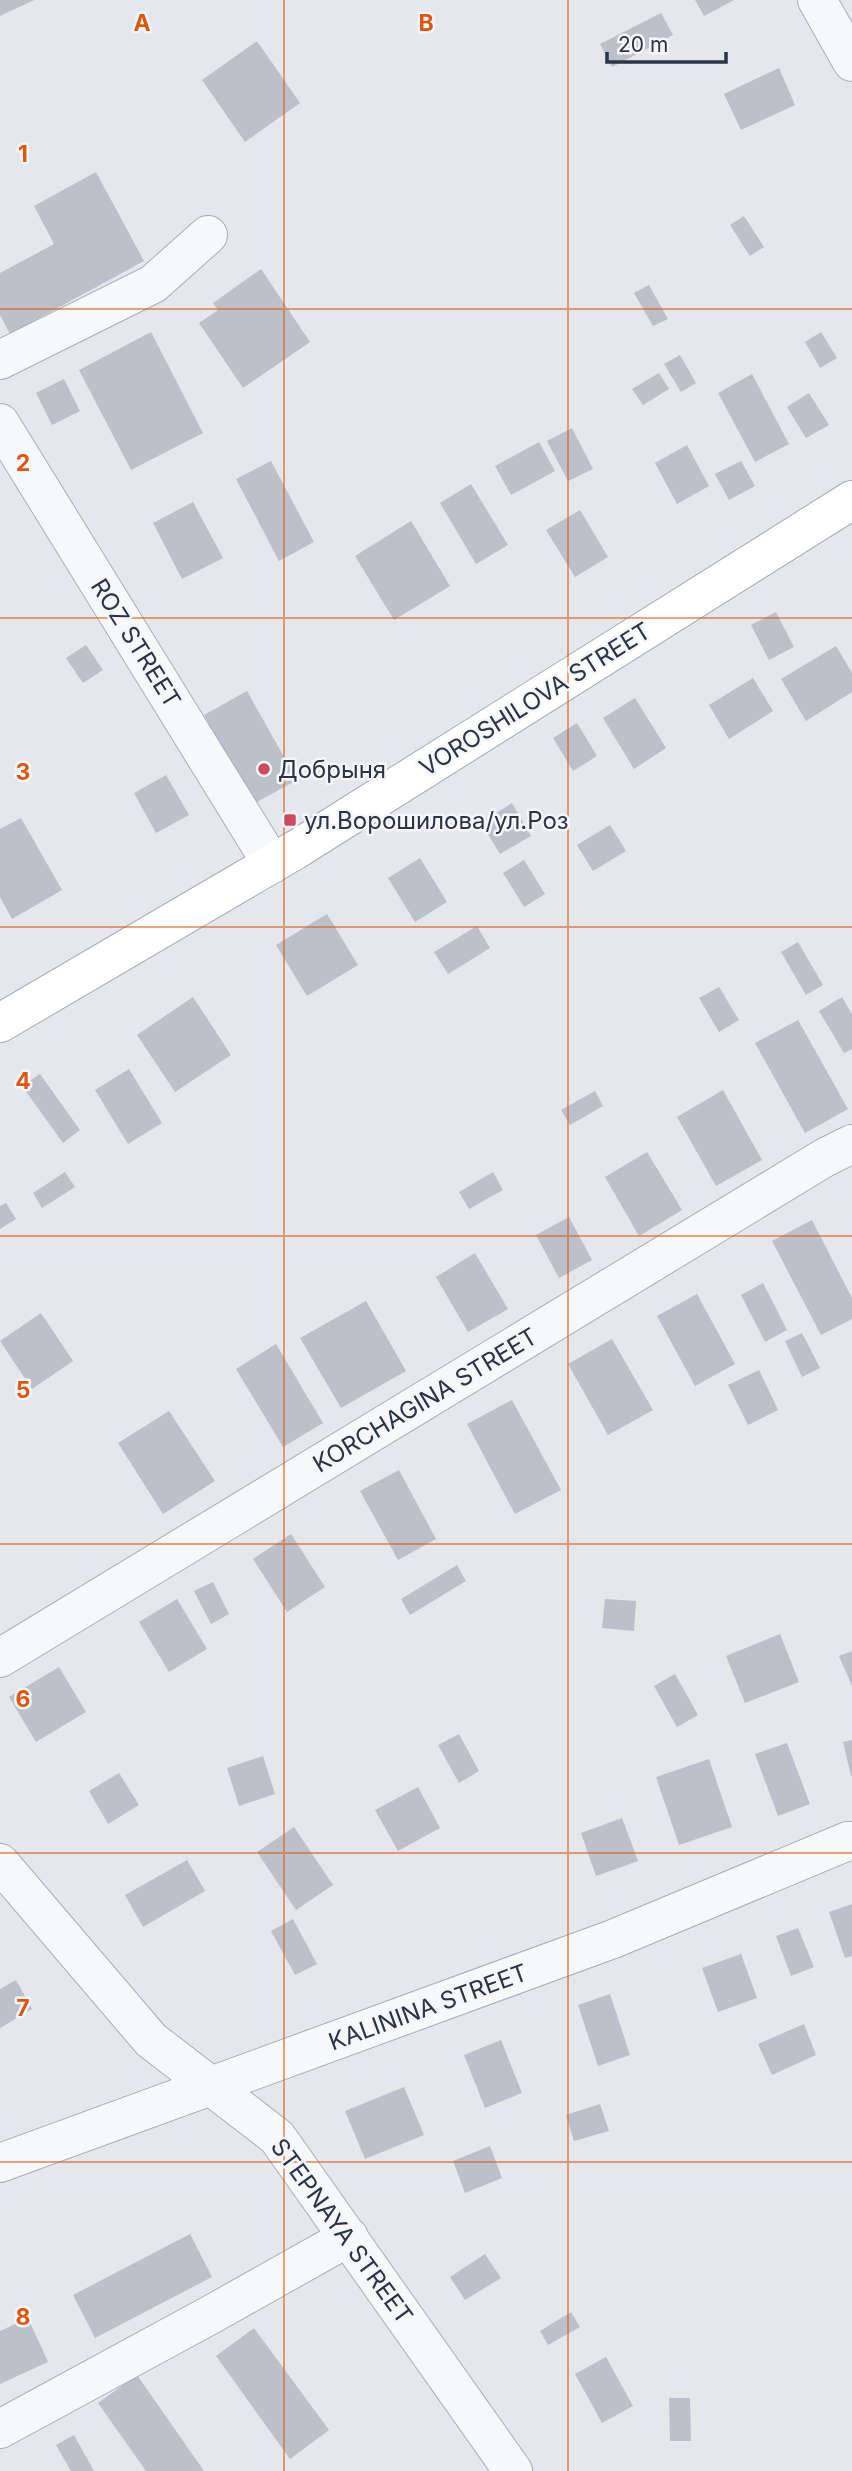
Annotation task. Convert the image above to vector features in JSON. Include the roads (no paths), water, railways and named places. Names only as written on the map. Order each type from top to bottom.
[{"type":"main road","name":"VOROSHILOVA STREET","points":[[0,1023],[272,864],[852,500]]},
{"type":"street","points":[[817,0],[852,62]]},
{"type":"street","points":[[0,360],[153,284],[208,235]]},
{"type":"street","name":"ROZ STREET","points":[[0,423],[272,864]]},
{"type":"street","name":"KORCHAGINA STREET","points":[[0,1658],[812,1165],[852,1144]]},
{"type":"street","name":"KALININA STREET","points":[[0,2163],[613,1939],[852,1841]]},
{"type":"street","name":"STEPNAYA STREET","points":[[0,1863],[151,2040],[277,2137],[513,2471]]},
{"type":"street","points":[[0,2429],[349,2236]]},
{"type":"place","name":"Добрыня","points":[[264,769]]},
{"type":"place","name":"ул.Ворошилова/ул.Роз","points":[[290,820]]}]
